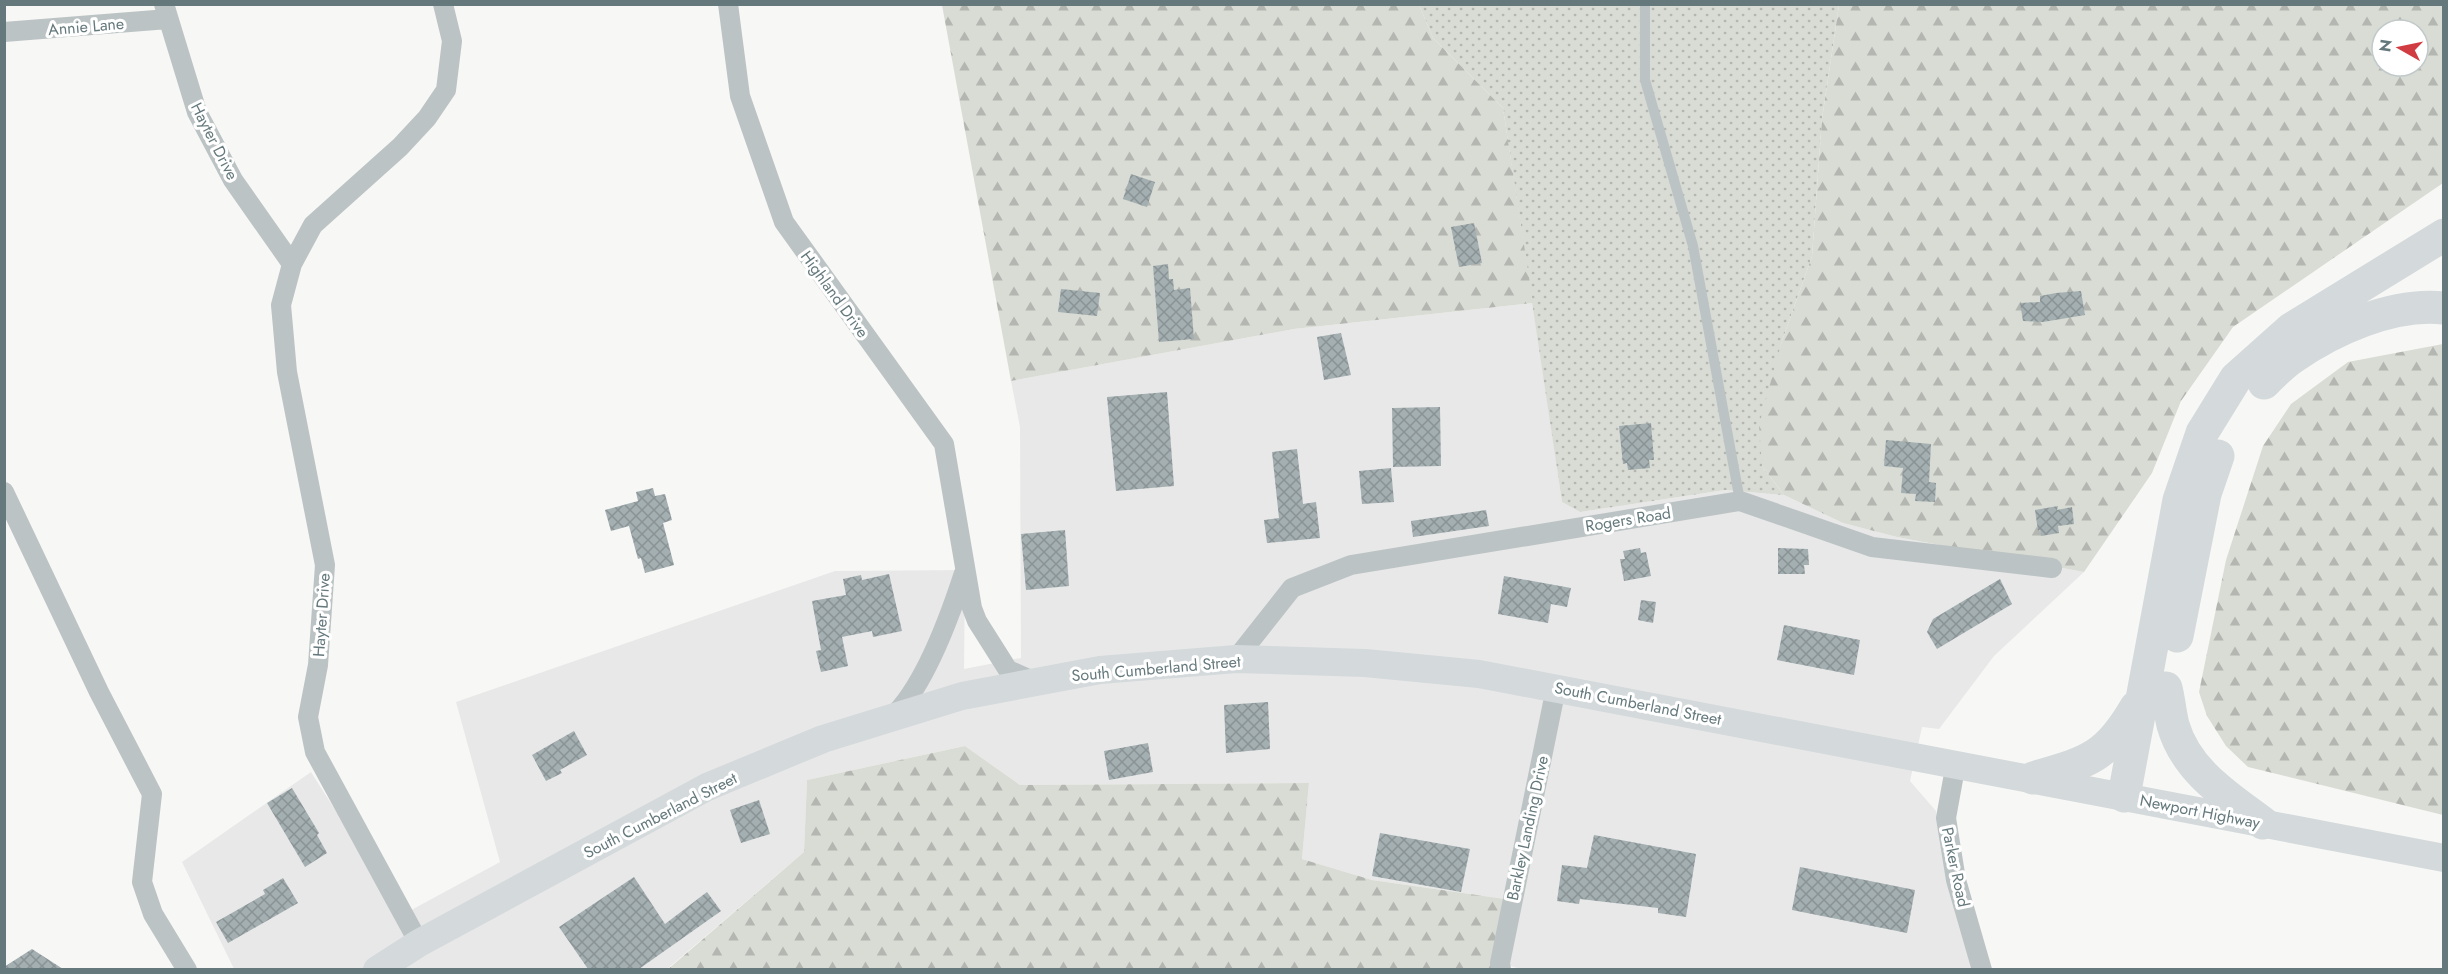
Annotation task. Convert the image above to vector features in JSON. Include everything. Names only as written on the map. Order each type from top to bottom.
[{"type":"highway","points":[[2134,798],[2154,691],[2179,500],[2202,433],[2236,378],[2291,329],[2444,235]]},
{"type":"highway","points":[[2032,778],[2076,765],[2100,753],[2154,691],[2205,494],[2223,440],[2255,391],[2291,358],[2332,334],[2381,314],[2434,307],[2444,308]]},
{"type":"highway","points":[[2154,691],[2174,726],[2185,752],[2206,780],[2263,823]]},
{"type":"main road","name":"South Cumberland Street","points":[[377,969],[419,943],[707,787],[823,738],[962,696],[1100,670],[1236,659],[1365,663],[1427,668],[1479,674],[1956,763]]},
{"type":"main road","name":"Newport Highway","points":[[1956,763],[2444,858]]},
{"type":"street","name":"Hayter Drive","points":[[419,943],[315,752],[308,717],[318,665],[325,565],[287,372],[281,305],[292,264],[313,225],[400,147],[427,118],[446,90],[452,41],[443,4]]},
{"type":"street","name":"Highland Drive","points":[[728,4],[740,96],[784,222],[945,444],[972,608],[977,621],[1008,670],[1035,682]]},
{"type":"street","name":"Hayter Drive","points":[[166,12],[197,112],[233,180],[292,264]]},
{"type":"street","name":"Annie Lane","points":[[4,32],[166,12]]},
{"type":"street","points":[[4,492],[99,692],[152,794],[142,882],[153,914],[187,969]]},
{"type":"street","name":"Rogers Road","points":[[1236,659],[1292,588],[1351,565],[1740,501],[1872,547],[2052,568]]},
{"type":"street","points":[[891,717],[901,708],[923,672],[950,616],[965,570]]},
{"type":"street","name":"Barkley Landing Drive","points":[[1501,969],[1500,963],[1556,688]]},
{"type":"street","name":"Parker Road","points":[[1956,763],[1947,818],[1956,880],[1982,969]]},
{"type":"lane","points":[[1645,4],[1645,80],[1693,246],[1740,501]]},
{"type":"shaded area","points":[[1533,303],[1562,502],[1580,512],[1725,490],[1784,495],[1843,523],[1897,537],[2084,572],[1994,656],[1939,729],[1922,727],[1910,781],[1936,811],[1940,840],[1972,969],[1521,969],[1500,963],[1512,900],[1372,880],[1302,859],[1309,783],[1020,785],[965,746],[807,780],[804,852],[667,969],[234,969],[182,862],[311,772],[402,915],[500,862],[456,702],[835,571],[965,570],[964,669],[1021,658],[1020,427],[1011,381],[1294,329]]},
{"type":"green space","points":[[942,5],[1419,5],[1433,38],[1503,108],[1533,303],[1294,329],[1011,381]]},
{"type":"green space","points":[[1419,5],[1839,5],[1822,119],[1812,256],[1781,344],[1762,466],[1784,495],[1725,490],[1580,512],[1562,502],[1503,108],[1433,38]]},
{"type":"green space","points":[[1839,5],[2443,5],[2443,183],[2233,327],[2181,401],[2152,473],[2084,572],[1897,537],[1843,523],[1784,495],[1762,466],[1759,425],[1781,344],[1812,256],[1822,119]]},
{"type":"green space","points":[[2444,344],[2443,815],[2248,767],[2226,746],[2207,716],[2199,692],[2226,560],[2263,446],[2291,404],[2348,362]]},
{"type":"green space","points":[[965,746],[1020,785],[1309,783],[1302,859],[1372,880],[1512,900],[1501,969],[667,970],[804,852],[807,780]]},
{"type":"building","points":[[1131,174],[1155,182],[1147,207],[1123,199]]},
{"type":"building","points":[[1474,223],[1482,263],[1459,267],[1451,227]]},
{"type":"building","points":[[1168,264],[1169,279],[1173,279],[1174,290],[1190,288],[1194,339],[1159,342],[1153,266]]},
{"type":"building","points":[[1061,289],[1100,293],[1097,316],[1058,312]]},
{"type":"building","points":[[2081,291],[2085,315],[2043,322],[2023,321],[2020,303],[2040,302],[2040,296]]},
{"type":"building","points":[[1341,333],[1351,375],[1324,380],[1317,337]]},
{"type":"building","points":[[1167,392],[1174,486],[1116,491],[1107,397]]},
{"type":"building","points":[[1440,407],[1441,466],[1393,467],[1392,408]]},
{"type":"building","points":[[1651,423],[1654,460],[1649,460],[1650,468],[1628,470],[1627,463],[1623,464],[1619,426]]},
{"type":"building","points":[[1886,440],[1931,444],[1929,482],[1936,483],[1935,502],[1915,501],[1916,494],[1901,493],[1903,468],[1884,466]]},
{"type":"building","points":[[1297,449],[1303,504],[1316,502],[1320,538],[1267,543],[1264,520],[1279,518],[1272,452]]},
{"type":"building","points":[[1391,468],[1394,502],[1362,504],[1359,471]]},
{"type":"building","points":[[653,488],[655,496],[665,494],[672,520],[663,523],[674,565],[645,573],[641,558],[638,559],[629,526],[611,531],[605,510],[638,501],[636,492]]},
{"type":"building","points":[[2058,506],[2057,510],[2072,507],[2074,524],[2058,526],[2059,533],[2041,536],[2035,510]]},
{"type":"building","points":[[1486,510],[1489,526],[1413,537],[1411,521]]},
{"type":"building","points":[[1065,530],[1069,586],[1026,590],[1021,534]]},
{"type":"building","points":[[1640,548],[1641,553],[1646,552],[1651,576],[1624,581],[1620,559],[1625,559],[1623,551]]},
{"type":"building","points":[[1778,548],[1808,549],[1809,565],[1804,565],[1805,574],[1778,574]]},
{"type":"building","points":[[889,574],[902,631],[873,637],[872,631],[842,637],[848,666],[821,672],[816,651],[821,650],[812,601],[846,595],[843,579],[861,575],[862,580]]},
{"type":"building","points":[[1504,576],[1571,588],[1567,607],[1551,604],[1548,623],[1498,614]]},
{"type":"building","points":[[2000,579],[2012,604],[1937,649],[1927,632],[1933,619]]},
{"type":"building","points":[[1641,600],[1656,602],[1653,623],[1638,620]]},
{"type":"building","points":[[1784,625],[1860,640],[1854,675],[1777,660]]},
{"type":"building","points":[[1268,702],[1270,749],[1226,753],[1224,705]]},
{"type":"building","points":[[574,731],[587,755],[560,770],[562,773],[546,781],[532,755]]},
{"type":"building","points":[[1148,743],[1153,772],[1109,780],[1104,751]]},
{"type":"building","points":[[292,788],[319,833],[317,835],[327,853],[305,867],[267,803]]},
{"type":"building","points":[[759,800],[770,834],[741,843],[730,810]]},
{"type":"building","points":[[1380,833],[1470,849],[1461,892],[1372,876]]},
{"type":"building","points":[[1594,835],[1696,854],[1686,917],[1658,913],[1658,908],[1580,899],[1579,904],[1557,901],[1562,865],[1587,868]]},
{"type":"building","points":[[1800,867],[1915,890],[1907,933],[1792,910]]},
{"type":"building","points":[[634,877],[665,924],[707,892],[721,911],[639,969],[588,969],[559,927]]},
{"type":"building","points":[[283,878],[298,903],[228,943],[216,922],[265,894],[263,890]]},
{"type":"building","points":[[32,949],[63,969],[4,969]]}]
